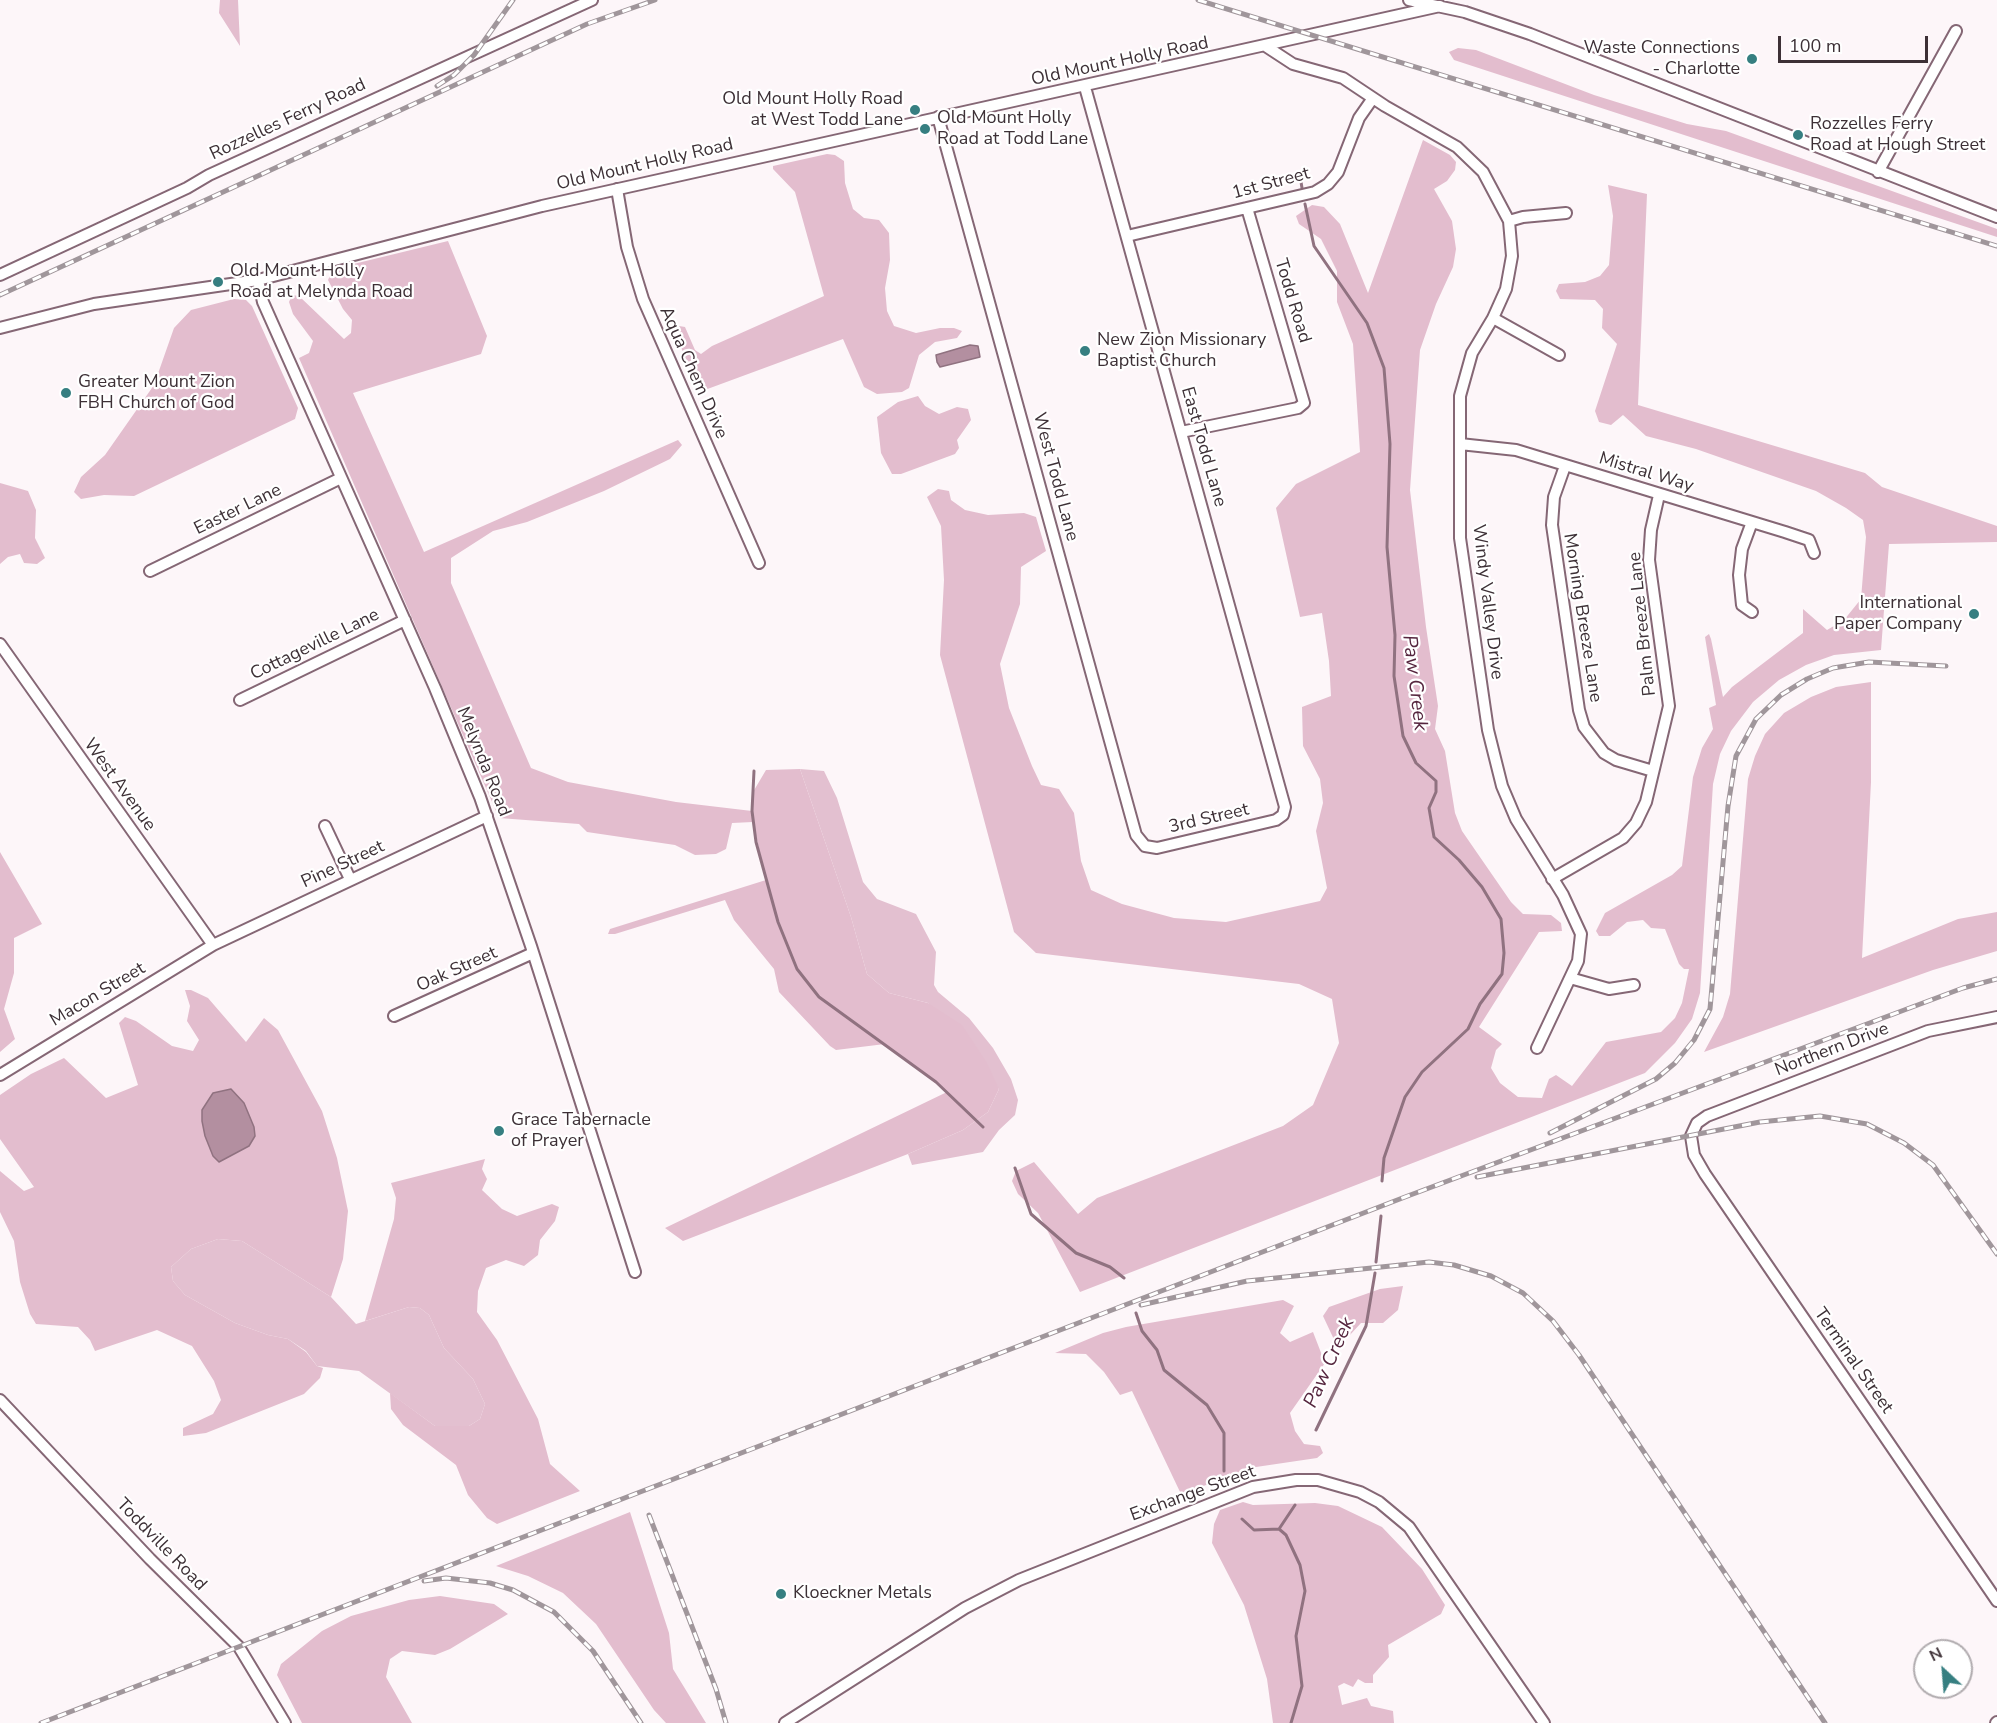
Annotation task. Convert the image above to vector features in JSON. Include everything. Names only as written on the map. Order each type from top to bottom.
[{"type":"street","name":"Rozzelles Ferry Road","points":[[0,275],[187,188],[227,166],[592,0]]},
{"type":"street","points":[[1409,0],[1440,6],[1530,34],[1997,217]]},
{"type":"street","name":"Old Mount Holly Road","points":[[0,328],[94,304],[258,280],[617,189],[938,117],[1267,47],[1440,6]]},
{"type":"street","points":[[1878,172],[1956,31]]},
{"type":"street","name":"Windy Valley Drive","points":[[1267,47],[1293,64],[1343,78],[1372,98],[1457,147],[1472,159],[1493,187],[1509,221],[1512,256],[1510,271],[1493,318],[1472,353],[1463,376],[1459,413],[1460,529],[1463,572],[1488,730],[1503,786],[1516,819],[1571,910],[1581,934],[1578,961],[1536,1048]]},
{"type":"street","name":"East Todd Lane","points":[[1085,87],[1278,778],[1285,807],[1283,816]]},
{"type":"street","name":"1st Street","points":[[1127,236],[1306,196],[1328,184],[1342,165],[1359,118],[1372,98]]},
{"type":"street","name":"West Todd Lane","points":[[938,117],[1133,824],[1142,844]]},
{"type":"street","name":"Aqua Chem Drive","points":[[617,189],[627,247],[643,299],[759,563]]},
{"type":"street","name":"Todd Road","points":[[1181,432],[1298,408],[1304,402],[1247,208]]},
{"type":"street","points":[[1509,221],[1523,217],[1566,213]]},
{"type":"street","name":"Melynda Road","points":[[258,280],[263,302],[405,620],[488,816],[635,1272]]},
{"type":"street","points":[[1493,318],[1559,355]]},
{"type":"street","name":"Mistral Way","points":[[1460,444],[1516,450],[1752,522],[1809,540],[1814,553]]},
{"type":"street","name":"Morning Breeze Lane","points":[[1565,466],[1554,497],[1552,525],[1579,710],[1584,727],[1604,753],[1616,760],[1653,771]]},
{"type":"street","name":"Easter Lane","points":[[150,571],[341,478]]},
{"type":"street","name":"Palm Breeze Lane","points":[[1552,879],[1623,838],[1636,823],[1646,802],[1668,705],[1649,560],[1651,530],[1659,495]]},
{"type":"street","points":[[1752,522],[1742,549],[1739,575],[1742,605],[1752,612]]},
{"type":"street","name":"Cottageville Lane","points":[[240,700],[405,620]]},
{"type":"street","name":"West Avenue","points":[[0,645],[213,945]]},
{"type":"street","name":"Pine Street","points":[[213,945],[488,816]]},
{"type":"street","name":"3rd Street","points":[[1142,844],[1157,848],[1276,820],[1283,816]]},
{"type":"street","points":[[326,826],[350,879]]},
{"type":"street","name":"Macon Street","points":[[0,1075],[213,945]]},
{"type":"street","name":"Oak Street","points":[[394,1016],[533,953]]},
{"type":"street","points":[[1570,978],[1609,989],[1634,985]]},
{"type":"street","name":"Northern Drive","points":[[1691,1136],[1697,1124],[1707,1116],[1928,1031],[1997,1017]]},
{"type":"street","name":"Terminal Street","points":[[1691,1136],[1694,1155],[1705,1174],[1997,1601]]},
{"type":"street","name":"Toddville Road","points":[[0,1400],[143,1552],[239,1647],[285,1723]]},
{"type":"street","name":"Exchange Street","points":[[785,1723],[965,1608],[1019,1580],[1252,1487],[1296,1479],[1318,1480],[1360,1492],[1379,1502],[1409,1527],[1544,1723]]},
{"type":"shaded area","points":[[220,0],[238,0],[240,46],[219,13]]},
{"type":"shaded area","points":[[1458,48],[1476,50],[1594,95],[1687,124],[1726,131],[1997,229],[1997,237],[1454,60],[1449,52]]},
{"type":"shaded area","points":[[1423,140],[1450,155],[1456,162],[1455,170],[1447,181],[1434,189],[1452,221],[1456,249],[1453,267],[1436,304],[1420,350],[1410,490],[1438,706],[1435,729],[1445,751],[1455,813],[1462,831],[1511,902],[1523,914],[1551,915],[1561,923],[1562,931],[1539,932],[1479,1027],[1502,1044],[1496,1050],[1491,1068],[1500,1083],[1518,1097],[1542,1098],[1549,1079],[1556,1075],[1572,1086],[1606,1042],[1661,1032],[1675,1018],[1682,1003],[1689,969],[1684,969],[1679,964],[1665,929],[1651,928],[1643,920],[1627,922],[1610,936],[1599,936],[1596,931],[1605,913],[1672,875],[1682,866],[1693,777],[1702,748],[1713,729],[1709,708],[1716,705],[1705,637],[1709,634],[1711,639],[1723,697],[1732,687],[1803,633],[1803,609],[1827,630],[1844,620],[1861,599],[1866,537],[1863,520],[1846,508],[1816,491],[1696,449],[1646,436],[1623,415],[1611,425],[1599,422],[1595,411],[1617,344],[1602,328],[1603,309],[1595,300],[1560,299],[1556,291],[1559,284],[1585,282],[1600,276],[1609,265],[1613,216],[1608,185],[1647,194],[1638,405],[1865,473],[1882,487],[1997,526],[1997,542],[1889,544],[1881,650],[1834,655],[1806,665],[1779,680],[1753,702],[1731,731],[1720,754],[1713,784],[1700,993],[1692,1019],[1675,1043],[1645,1073],[1080,1292],[1038,1213],[1018,1194],[1012,1181],[1016,1171],[1034,1162],[1078,1214],[1097,1198],[1283,1126],[1313,1105],[1339,1043],[1332,999],[1299,984],[1036,953],[1014,932],[940,655],[944,580],[941,526],[927,497],[938,489],[949,491],[951,500],[965,510],[988,515],[1024,513],[1036,517],[1046,551],[1021,567],[1020,604],[1000,664],[1009,708],[1041,785],[1059,789],[1074,813],[1081,861],[1091,890],[1122,904],[1174,918],[1226,922],[1320,901],[1327,888],[1316,831],[1323,803],[1320,779],[1303,746],[1302,707],[1331,696],[1329,661],[1322,613],[1300,617],[1276,508],[1296,484],[1360,452],[1353,344],[1337,302],[1337,271],[1321,239],[1299,224],[1296,216],[1312,205],[1324,207],[1340,224],[1368,293]]},
{"type":"shaded area","points":[[827,154],[835,155],[844,161],[845,183],[853,209],[864,218],[879,220],[889,233],[890,260],[885,288],[887,311],[894,326],[916,333],[940,328],[954,328],[962,331],[957,338],[935,342],[919,355],[909,388],[902,392],[877,394],[864,387],[843,339],[702,391],[695,382],[674,330],[679,326],[685,327],[695,350],[701,354],[712,346],[824,296],[795,192],[773,169],[773,166]]},
{"type":"shaded area","points":[[448,241],[487,336],[481,354],[353,393],[424,552],[678,440],[682,445],[670,459],[604,491],[527,522],[493,531],[451,558],[451,583],[531,768],[568,782],[676,802],[752,811],[753,792],[766,770],[800,769],[851,917],[867,974],[889,993],[928,1003],[962,1025],[987,1063],[999,1089],[988,1112],[963,1130],[908,1154],[683,1241],[665,1228],[947,1092],[885,1044],[836,1050],[830,1046],[779,992],[774,969],[734,920],[725,900],[615,934],[608,934],[610,929],[766,880],[753,822],[732,823],[726,849],[716,854],[695,855],[675,845],[587,832],[579,824],[499,818],[299,358],[309,353],[313,341],[293,314],[289,302],[292,295],[299,296],[344,339],[351,333],[352,320],[343,309],[328,280],[333,269]]},
{"type":"shaded area","points":[[234,299],[246,300],[252,306],[298,408],[295,419],[134,496],[104,495],[81,499],[74,492],[81,477],[105,455],[154,385],[174,328],[191,310]]},
{"type":"shaded area","points":[[970,345],[978,346],[980,357],[940,367],[936,355]]},
{"type":"shaded area","points":[[918,396],[925,406],[939,414],[957,407],[968,409],[971,420],[957,440],[959,448],[955,454],[901,474],[892,474],[881,453],[877,417],[898,402]]},
{"type":"shaded area","points":[[0,483],[28,491],[36,510],[35,538],[45,558],[37,564],[24,563],[20,554],[8,557],[0,564]]},
{"type":"shaded area","points":[[1871,682],[1871,782],[1862,958],[1958,919],[1997,912],[1997,951],[1933,970],[1704,1052],[1723,1017],[1730,994],[1748,779],[1755,756],[1765,734],[1784,713],[1811,697],[1836,687]]},
{"type":"shaded area","points":[[800,769],[824,771],[837,798],[863,882],[877,899],[916,914],[936,952],[934,985],[938,992],[969,1018],[993,1048],[1011,1079],[1018,1100],[1015,1115],[999,1130],[983,1152],[912,1165],[908,1154],[963,1130],[988,1112],[999,1089],[928,1003],[889,993],[867,974],[851,917]]},
{"type":"shaded area","points":[[0,852],[42,924],[14,938],[14,973],[4,1009],[15,1039],[0,1052]]},
{"type":"shaded area","points":[[185,990],[191,990],[208,998],[246,1042],[264,1018],[278,1030],[322,1111],[337,1158],[348,1211],[343,1259],[331,1297],[242,1241],[218,1239],[191,1249],[171,1267],[173,1281],[185,1295],[235,1323],[268,1335],[288,1339],[306,1352],[317,1366],[323,1368],[320,1378],[304,1394],[206,1433],[183,1436],[183,1428],[213,1414],[221,1400],[214,1381],[192,1346],[157,1330],[95,1351],[90,1340],[78,1327],[36,1324],[30,1314],[20,1282],[14,1241],[0,1212],[0,1171],[24,1191],[34,1187],[0,1139],[0,1095],[31,1074],[64,1058],[106,1098],[138,1085],[119,1023],[125,1017],[136,1021],[172,1046],[193,1051],[199,1040],[187,1021],[190,1006]],"holes":[[[244,1103],[254,1127],[255,1136],[249,1146],[219,1162],[213,1156],[202,1121]]]},
{"type":"shaded area","points":[[231,1089],[244,1103],[254,1127],[255,1136],[249,1146],[219,1162],[213,1156],[205,1136],[202,1110],[213,1093]]},
{"type":"shaded area","points":[[485,1159],[482,1169],[487,1179],[482,1190],[502,1209],[517,1216],[552,1204],[559,1207],[555,1221],[540,1240],[538,1255],[524,1266],[506,1260],[486,1268],[478,1291],[477,1312],[497,1340],[538,1419],[550,1464],[580,1491],[497,1524],[487,1518],[468,1495],[456,1465],[403,1425],[391,1409],[390,1393],[435,1426],[469,1426],[480,1419],[485,1404],[473,1379],[444,1348],[429,1315],[420,1308],[409,1307],[365,1321],[394,1219],[396,1198],[391,1183]]},
{"type":"shaded area","points":[[218,1239],[242,1241],[331,1297],[356,1324],[409,1307],[420,1308],[429,1315],[444,1348],[473,1379],[485,1404],[480,1419],[469,1426],[435,1426],[359,1371],[317,1366],[306,1351],[288,1339],[268,1335],[235,1323],[185,1295],[173,1281],[171,1267],[191,1249]]},
{"type":"shaded area","points":[[1403,1286],[1398,1310],[1383,1323],[1361,1323],[1338,1348],[1323,1316],[1329,1307],[1380,1289]]},
{"type":"shaded area","points":[[1283,1300],[1294,1306],[1280,1333],[1290,1342],[1313,1332],[1325,1363],[1290,1413],[1295,1431],[1304,1444],[1320,1446],[1323,1453],[1317,1458],[1256,1467],[1181,1494],[1132,1391],[1120,1395],[1104,1372],[1086,1354],[1055,1353],[1103,1333],[1126,1327]]},
{"type":"shaded area","points":[[1243,1502],[1253,1505],[1315,1503],[1338,1506],[1382,1527],[1422,1569],[1445,1605],[1441,1614],[1388,1645],[1389,1657],[1373,1675],[1373,1683],[1365,1683],[1358,1679],[1353,1687],[1344,1683],[1338,1686],[1342,1705],[1367,1698],[1371,1706],[1393,1711],[1394,1723],[1273,1723],[1267,1679],[1244,1605],[1212,1543],[1214,1524],[1220,1510]]},
{"type":"shaded area","points":[[630,1512],[669,1633],[673,1669],[706,1723],[666,1723],[654,1710],[596,1624],[563,1593],[528,1576],[496,1566]]},
{"type":"shaded area","points":[[440,1596],[494,1604],[508,1614],[450,1649],[435,1655],[402,1651],[390,1659],[386,1677],[412,1723],[302,1723],[277,1675],[281,1664],[322,1631],[351,1616],[409,1600]]},
{"type":"waterway","name":"Paw Creek","points":[[1300,176],[1302,188]]},
{"type":"waterway","name":"Paw Creek","points":[[1305,204],[1314,246],[1367,323],[1384,368],[1390,444],[1387,547],[1395,635],[1394,676],[1403,736],[1416,763],[1436,781],[1436,792],[1429,808],[1434,837],[1459,860],[1482,887],[1501,919],[1504,953],[1502,974],[1480,1004],[1468,1029],[1422,1072],[1405,1097],[1384,1158],[1382,1181]]},
{"type":"waterway","points":[[754,771],[752,811],[756,842],[778,922],[797,969],[819,997],[936,1082],[983,1127]]},
{"type":"waterway","points":[[1015,1168],[1031,1214],[1076,1253],[1110,1267],[1124,1278]]},
{"type":"waterway","name":"Paw Creek","points":[[1376,1262],[1381,1216]]},
{"type":"waterway","name":"Paw Creek","points":[[1316,1430],[1366,1326],[1375,1273]]},
{"type":"waterway","points":[[1136,1313],[1142,1331],[1157,1350],[1164,1370],[1207,1405],[1224,1433],[1224,1471]]},
{"type":"waterway","name":"Paw Creek","points":[[1279,1529],[1295,1505]]},
{"type":"waterway","points":[[1242,1519],[1254,1530],[1279,1529]]},
{"type":"waterway","name":"Paw Creek","points":[[1279,1529],[1286,1535],[1300,1565],[1305,1591],[1296,1636],[1302,1686],[1291,1723]]},
{"type":"railway","points":[[437,86],[454,75],[474,55],[513,0]]},
{"type":"railway","points":[[0,295],[587,24],[655,0]]},
{"type":"railway","points":[[1198,0],[1997,246]]},
{"type":"railway","points":[[1550,1133],[1656,1079],[1675,1063],[1694,1040],[1710,1009],[1728,806],[1736,756],[1756,719],[1781,695],[1807,679],[1833,668],[1869,662],[1946,666]]},
{"type":"railway","points":[[41,1723],[1405,1197],[1963,988],[1997,979]]},
{"type":"railway","points":[[1477,1177],[1760,1122],[1820,1116],[1867,1124],[1904,1143],[1933,1165],[1997,1254]]},
{"type":"railway","points":[[1141,1305],[1247,1281],[1429,1262],[1454,1265],[1491,1276],[1523,1293],[1553,1321],[1579,1355],[1825,1723]]},
{"type":"railway","points":[[649,1515],[716,1689],[726,1723]]},
{"type":"railway","points":[[424,1581],[446,1578],[490,1583],[513,1590],[554,1612],[593,1651],[641,1723]]},
{"type":"place","name":"Waste Connections - Charlotte","points":[[1752,59]]},
{"type":"place","name":"Old Mount Holly Road at West Todd Lane","points":[[915,110]]},
{"type":"place","name":"Old Mount Holly Road at Todd Lane","points":[[925,129]]},
{"type":"place","name":"Rozzelles Ferry Road at Hough Street","points":[[1798,135]]},
{"type":"place","name":"Old Mount Holly Road at Melynda Road","points":[[218,282]]},
{"type":"place","name":"New Zion Missionary Baptist Church","points":[[1085,351]]},
{"type":"place","name":"Greater Mount Zion FBH Church of God","points":[[66,393]]},
{"type":"place","name":"International Paper Company","points":[[1974,614]]},
{"type":"place","name":"Grace Tabernacle of Prayer","points":[[499,1131]]},
{"type":"place","name":"Kloeckner Metals","points":[[781,1594]]}]
